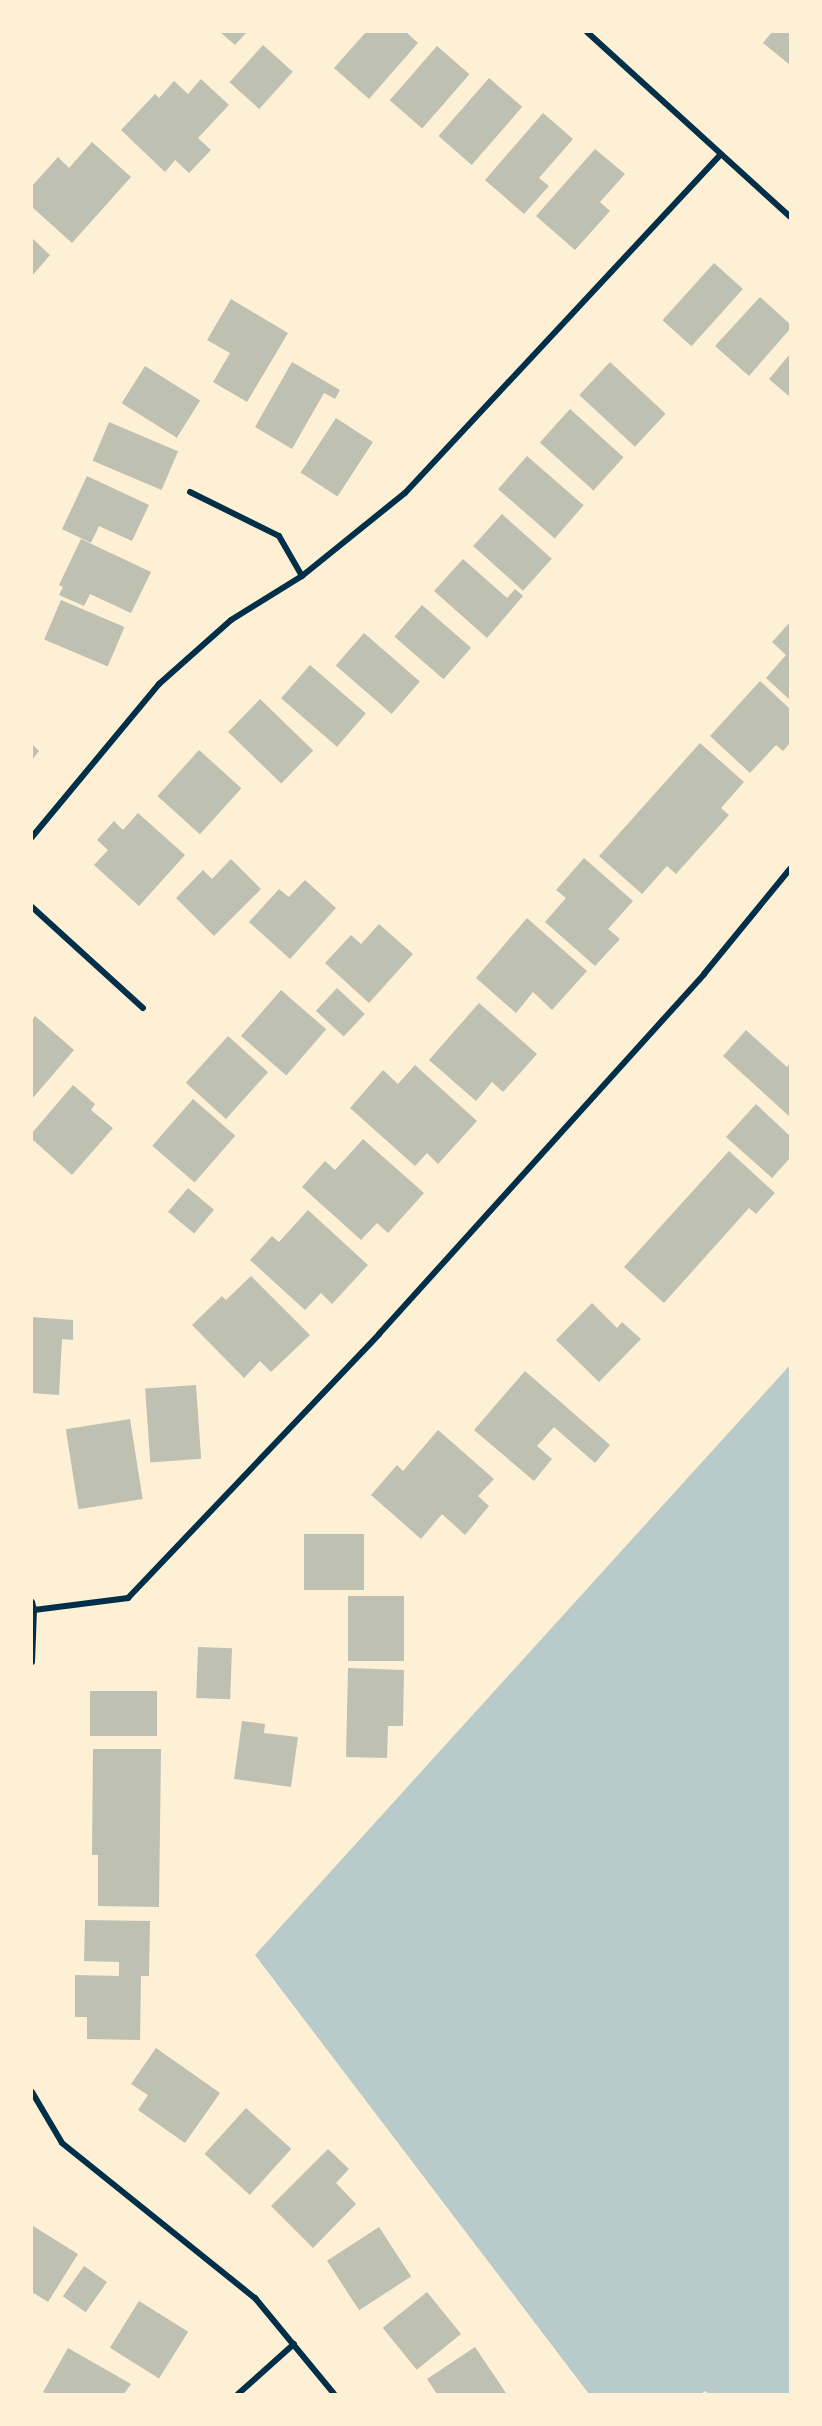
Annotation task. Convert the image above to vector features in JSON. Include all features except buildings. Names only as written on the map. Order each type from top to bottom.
[{"type":"street","points":[[587,32],[790,217]]},
{"type":"street","points":[[32,837],[159,684],[231,620],[302,576],[405,493],[721,154]]},
{"type":"street","points":[[190,492],[279,536],[302,576]]},
{"type":"street","points":[[34,1610],[128,1598],[403,1307],[704,974],[790,870]]},
{"type":"street","points":[[32,906],[142,1008]]},
{"type":"street","points":[[32,1602],[34,1610],[32,1662]]},
{"type":"street","points":[[32,2092],[62,2143],[255,2298],[334,2394]]},
{"type":"street","points":[[237,2394],[294,2344]]},
{"type":"shaded area","points":[[790,1365],[790,2394],[709,2394],[705,2391],[701,2394],[589,2394],[255,1955]]}]
